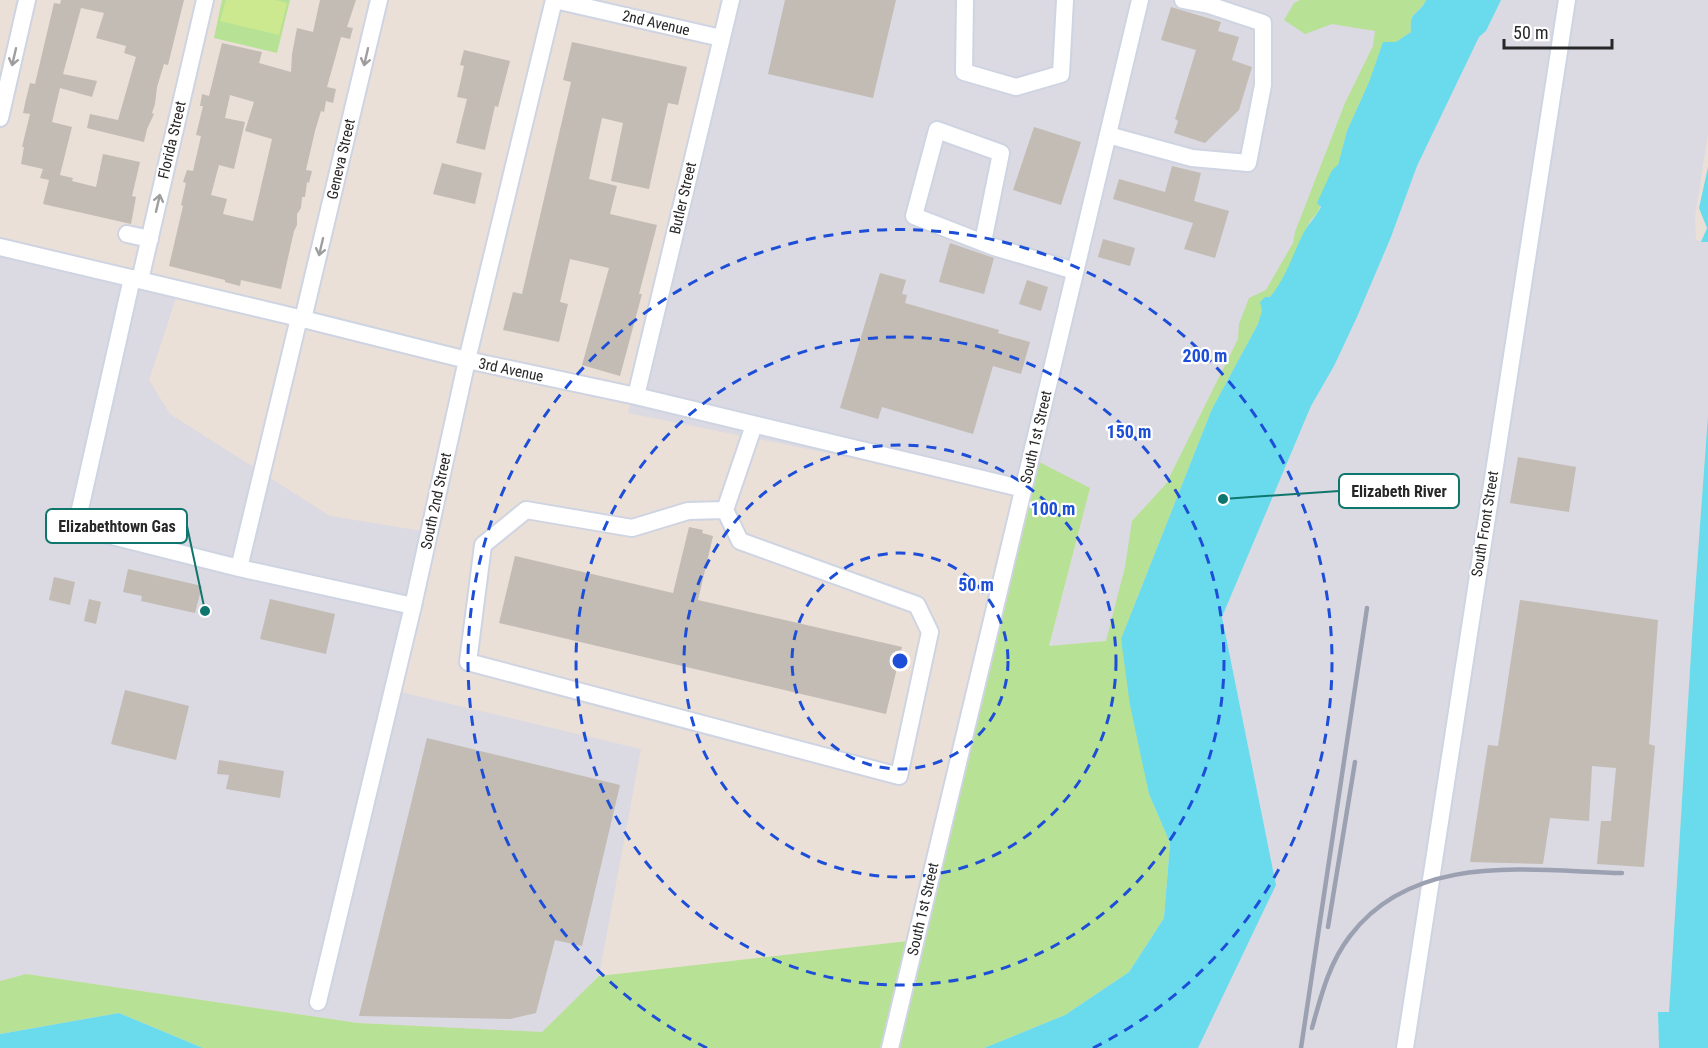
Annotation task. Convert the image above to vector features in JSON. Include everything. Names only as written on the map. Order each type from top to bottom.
[{"type":"street","points":[[0,118],[27,0]]},
{"type":"street","name":"Florida Street","points":[[205,0],[150,239],[136,279],[76,527],[239,568]]},
{"type":"street","name":"Geneva Street","points":[[239,568],[379,0]]},
{"type":"street","name":"2nd Avenue","points":[[554,0],[721,38]]},
{"type":"street","name":"South 2nd Street","points":[[318,1002],[413,606],[467,360],[554,0]]},
{"type":"street","name":"Butler Street","points":[[636,396],[731,0]]},
{"type":"street","points":[[965,0],[964,72],[1016,87],[1061,74],[1065,0]]},
{"type":"street","name":"South 1st Street","points":[[890,1048],[1140,0]]},
{"type":"street","points":[[1108,135],[1192,158],[1248,163],[1263,85],[1263,23],[1209,5],[1183,0]]},
{"type":"street","name":"South Front Street","points":[[1405,1048],[1567,0]]},
{"type":"street","points":[[983,242],[1001,153],[937,130],[914,216],[983,242],[1076,271]]},
{"type":"street","points":[[128,234],[150,239]]},
{"type":"street","name":"3rd Avenue","points":[[0,247],[467,360],[636,396],[1024,489]]},
{"type":"street","points":[[725,510],[688,511],[632,528],[526,510],[483,545],[468,662],[899,776],[930,632],[917,605],[741,541],[725,510],[754,425]]},
{"type":"street","points":[[239,568],[413,606]]},
{"type":"shaded area","points":[[725,0],[1426,0],[1121,639],[1049,647],[1090,488],[1027,493],[628,413]]},
{"type":"shaded area","points":[[1501,0],[1708,0],[1708,134],[1695,217],[1696,240],[1708,242],[1708,416],[1669,1013],[1658,1013],[1659,1048],[1198,1048],[1276,885],[1222,617],[1311,406],[1334,366],[1357,317],[1391,237],[1417,166],[1479,37],[1486,31]]},
{"type":"shaded area","points":[[0,249],[178,292],[149,380],[170,414],[330,516],[429,532],[392,690],[641,749],[599,976],[542,1032],[358,1023],[26,974],[0,981]]},
{"type":"green space","points":[[222,0],[290,0],[277,53],[214,38]]},
{"type":"green space","points":[[226,0],[275,0],[287,3],[279,35],[220,21]]},
{"type":"green space","points":[[1300,0],[1426,0],[1411,20],[1411,32],[1396,42],[1383,43],[1369,82],[1347,131],[1338,166],[1332,170],[1318,212],[1310,221],[1281,284],[1270,297],[1212,409],[1121,639],[1149,794],[1170,843],[1164,918],[1129,972],[1065,1015],[984,1048],[203,1048],[119,1013],[0,1034],[0,981],[26,974],[358,1023],[542,1032],[599,976],[917,940],[1035,460],[1090,488],[1049,646],[1106,641],[1125,567],[1132,521],[1166,484],[1238,339],[1239,324],[1249,298],[1266,290],[1293,243],[1295,232],[1345,103],[1373,46],[1375,31],[1332,24],[1305,34],[1284,20],[1294,3]]},
{"type":"water","points":[[1426,0],[1501,0],[1486,31],[1479,37],[1417,166],[1391,237],[1357,317],[1334,366],[1311,406],[1222,617],[1276,885],[1198,1048],[984,1048],[1065,1015],[1129,972],[1164,918],[1170,843],[1149,794],[1130,705],[1121,639],[1212,409],[1258,324],[1262,311],[1260,302],[1265,297],[1270,297],[1276,290],[1303,234],[1321,207],[1317,203],[1332,170],[1338,165],[1347,131],[1369,82],[1383,42],[1396,42],[1411,32],[1411,20]]},
{"type":"water","points":[[1708,167],[1708,242],[1701,242],[1707,228],[1699,208]]},
{"type":"water","points":[[1708,416],[1708,1048],[1659,1048],[1658,1012],[1669,1012]]},
{"type":"water","points":[[119,1013],[203,1048],[0,1048],[0,1034]]},
{"type":"building","points":[[61,0],[184,0],[168,65],[164,64],[157,87],[152,113],[154,114],[144,142],[87,128],[90,114],[118,120],[136,57],[124,53],[126,46],[96,38],[104,13],[81,8],[63,74],[97,81],[92,97],[60,88],[52,122],[72,127],[60,175],[73,178],[72,181],[96,187],[103,154],[140,162],[132,196],[136,197],[131,224],[43,204],[49,180],[40,178],[43,169],[21,164],[24,147],[22,147],[30,114],[23,113],[26,99],[30,83],[35,84],[54,3],[60,4]]},
{"type":"building","points":[[320,0],[356,0],[347,27],[353,28],[350,39],[341,37],[327,87],[336,89],[333,103],[326,101],[324,112],[321,111],[315,131],[306,170],[312,171],[309,183],[307,182],[305,197],[302,197],[301,208],[297,214],[297,225],[281,289],[241,280],[240,286],[169,266],[183,206],[181,205],[186,183],[183,182],[187,170],[193,171],[201,136],[196,135],[203,106],[200,106],[202,94],[209,96],[222,43],[262,52],[259,63],[291,72],[297,28],[313,32]],"holes":[[[230,95],[254,102],[245,131],[272,139],[253,221],[223,214],[227,199],[211,195],[219,165],[234,169],[245,122],[225,118]]]},
{"type":"building","points":[[785,0],[896,0],[873,98],[768,74]]},
{"type":"building","points":[[1171,7],[1221,22],[1218,31],[1239,37],[1232,60],[1252,67],[1239,110],[1205,143],[1174,133],[1178,121],[1175,119],[1196,50],[1161,40]]},
{"type":"building","points":[[572,42],[687,67],[678,105],[668,103],[649,189],[611,181],[623,123],[602,118],[597,141],[589,179],[617,186],[610,214],[657,225],[639,294],[642,294],[620,376],[582,365],[609,268],[570,259],[560,302],[568,304],[559,342],[503,330],[513,292],[522,294],[571,82],[563,80]]},
{"type":"building","points":[[464,50],[510,61],[498,107],[495,106],[485,150],[456,143],[467,99],[457,97],[464,66],[460,65]]},
{"type":"building","points":[[1034,127],[1081,142],[1061,205],[1013,190]]},
{"type":"building","points":[[442,163],[482,173],[475,204],[433,194]]},
{"type":"building","points":[[1172,166],[1201,173],[1194,201],[1229,211],[1215,258],[1184,249],[1193,223],[1113,199],[1119,179],[1165,192]]},
{"type":"building","points":[[1103,239],[1135,248],[1130,266],[1098,257]]},
{"type":"building","points":[[950,243],[994,258],[984,294],[939,282]]},
{"type":"building","points":[[880,273],[906,280],[902,294],[907,295],[905,303],[999,330],[998,333],[1030,342],[1021,374],[993,366],[973,434],[882,407],[878,419],[840,408]]},
{"type":"building","points":[[1027,280],[1048,287],[1041,311],[1019,304]]},
{"type":"building","points":[[1518,457],[1576,467],[1569,512],[1510,503]]},
{"type":"building","points":[[689,527],[703,530],[702,533],[713,536],[698,600],[902,647],[886,714],[499,623],[515,556],[673,593]]},
{"type":"building","points":[[128,569],[202,586],[195,613],[141,601],[142,596],[123,592]]},
{"type":"building","points":[[54,577],[75,582],[70,605],[49,600]]},
{"type":"building","points":[[89,599],[101,602],[96,624],[84,621]]},
{"type":"building","points":[[270,599],[335,614],[326,654],[260,639]]},
{"type":"building","points":[[1520,600],[1658,620],[1649,744],[1655,746],[1644,867],[1597,864],[1601,821],[1611,821],[1616,768],[1592,766],[1589,821],[1550,818],[1543,864],[1470,862],[1488,745],[1498,746]]},
{"type":"building","points":[[125,690],[189,706],[176,760],[111,744]]},
{"type":"building","points":[[427,738],[620,785],[582,946],[555,940],[536,1013],[510,1019],[359,1016]]},
{"type":"building","points":[[219,760],[284,771],[280,798],[226,789],[229,775],[217,774]]},
{"type":"railway","points":[[1301,1048],[1367,608]]},
{"type":"railway","points":[[1328,927],[1355,762]]},
{"type":"railway","points":[[1312,1028],[1326,980],[1343,946],[1376,909],[1406,890],[1440,878],[1475,872],[1549,870],[1622,873]]},
{"type":"place","name":"Elizabeth River","points":[[1223,499]]},
{"type":"place","name":"Elizabethtown Gas","points":[[205,611]]}]
